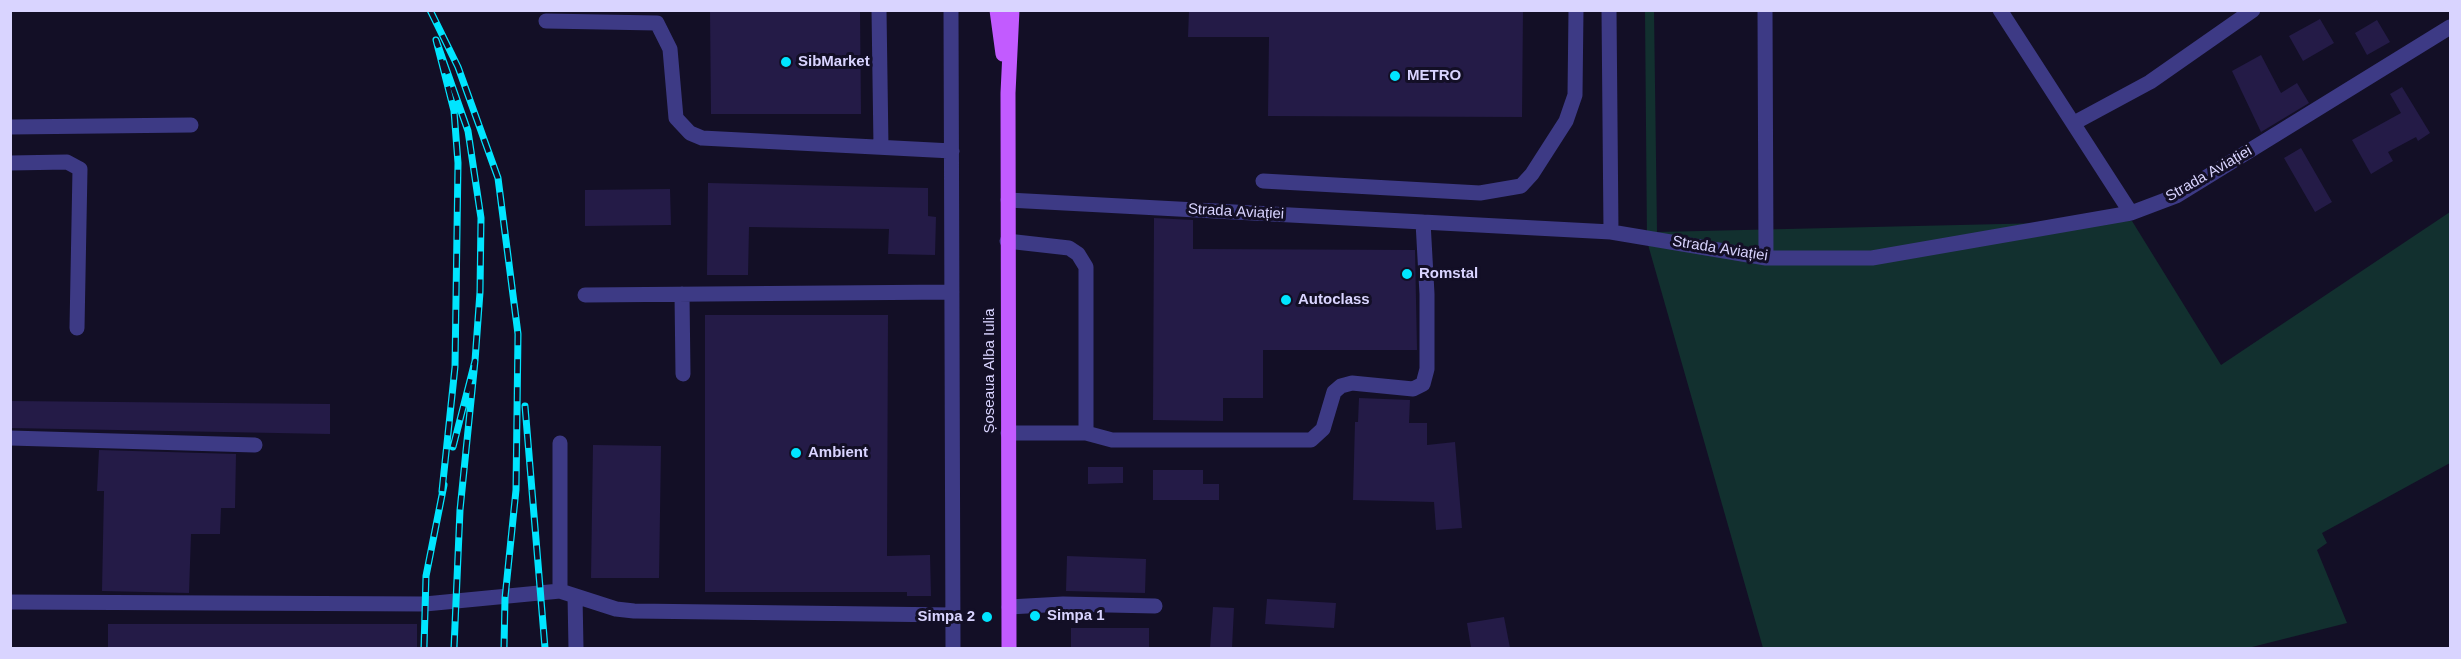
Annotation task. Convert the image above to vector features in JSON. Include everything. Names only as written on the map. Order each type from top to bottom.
[{"type":"main road","name":"Șoseaua Alba Iulia","points":[[997,10],[1008,93]]},
{"type":"main road","name":"Șoseaua Alba Iulia","points":[[1009,648],[1007,241],[1008,93],[1012,10]]},
{"type":"street","points":[[879,10],[881,147]]},
{"type":"street","points":[[951,10],[953,648]]},
{"type":"street","points":[[1263,181],[1480,193],[1521,186],[1532,174],[1566,121],[1575,95],[1576,10]]},
{"type":"street","points":[[1609,10],[1611,232]]},
{"type":"street","points":[[1765,10],[1766,258]]},
{"type":"street","points":[[2000,10],[2131,213]]},
{"type":"street","points":[[2074,123],[2150,82],[2253,10]]},
{"type":"street","points":[[546,21],[657,17],[670,49],[676,118],[690,134],[702,138],[952,151]]},
{"type":"street","name":"Strada Aviației","points":[[1008,200],[1611,232],[1766,258],[1872,258],[2131,213],[2176,196],[2451,27]]},
{"type":"street","points":[[10,127],[191,125]]},
{"type":"street","points":[[10,163],[67,162],[80,169],[77,328]]},
{"type":"street","points":[[1008,433],[1086,434],[1112,440],[1311,440],[1323,429],[1334,392],[1341,386],[1352,383],[1413,389],[1423,384],[1426,369],[1427,305],[1423,222]]},
{"type":"street","points":[[1007,241],[1069,248],[1078,254],[1086,267],[1086,434]]},
{"type":"street","points":[[585,295],[952,292]]},
{"type":"street","points":[[682,294],[683,374]]},
{"type":"street","points":[[10,438],[255,445]]},
{"type":"street","points":[[560,443],[560,591]]},
{"type":"street","points":[[10,602],[425,604],[560,591],[616,609],[634,611],[953,615]]},
{"type":"street","points":[[576,596],[576,648]]},
{"type":"street","points":[[1009,607],[1063,604],[1155,606]]},
{"type":"green space","points":[[1645,11],[1654,11],[1657,232],[2132,221],[2221,365],[2450,212],[2450,463],[2322,533],[2327,543],[2317,550],[2347,623],[2248,648],[1763,648],[1647,241]]},
{"type":"building","name":"SibMarket","points":[[710,10],[860,10],[861,114],[711,114]]},
{"type":"building","name":"METRO","points":[[1189,10],[1523,10],[1522,117],[1268,116],[1269,37],[1188,37]]},
{"type":"building","points":[[2320,19],[2334,43],[2303,61],[2289,36]]},
{"type":"building","points":[[2377,20],[2390,42],[2367,55],[2355,33]]},
{"type":"building","points":[[2261,55],[2281,93],[2297,83],[2309,103],[2261,132],[2232,71]]},
{"type":"building","points":[[2402,87],[2430,133],[2418,141],[2416,137],[2388,152],[2393,161],[2371,174],[2352,140],[2401,113],[2390,94]]},
{"type":"building","points":[[2301,148],[2332,202],[2315,212],[2284,158]]},
{"type":"building","points":[[708,183],[928,188],[928,216],[936,217],[935,255],[888,254],[889,229],[749,227],[748,275],[707,275]]},
{"type":"building","points":[[670,189],[671,225],[585,226],[585,190]]},
{"type":"building","name":"Autoclass","points":[[1154,218],[1193,220],[1193,249],[1415,250],[1417,350],[1263,350],[1263,398],[1223,398],[1223,421],[1153,420]]},
{"type":"building","name":"Ambient","points":[[705,315],[888,315],[887,556],[930,555],[931,596],[907,596],[907,592],[705,592]]},
{"type":"building","points":[[1359,398],[1410,400],[1409,423],[1427,423],[1427,445],[1455,442],[1462,528],[1436,530],[1434,502],[1353,500],[1355,422],[1358,422]]},
{"type":"building","points":[[10,401],[330,404],[330,434],[10,428]]},
{"type":"building","points":[[593,445],[661,446],[659,578],[591,578]]},
{"type":"building","points":[[99,450],[236,454],[235,508],[221,508],[220,534],[191,534],[189,593],[102,591],[104,491],[97,491]]},
{"type":"building","points":[[1088,467],[1123,467],[1123,483],[1088,484]]},
{"type":"building","points":[[1153,470],[1203,470],[1203,484],[1219,484],[1219,500],[1153,500]]},
{"type":"building","points":[[1067,556],[1146,559],[1145,593],[1066,591]]},
{"type":"building","points":[[1267,599],[1336,603],[1334,628],[1265,624]]},
{"type":"building","points":[[1213,607],[1234,608],[1232,648],[1210,648]]},
{"type":"building","points":[[1504,617],[1510,648],[1471,648],[1467,623]]},
{"type":"building","points":[[108,624],[417,624],[417,648],[108,648]]},
{"type":"building","points":[[1071,628],[1149,628],[1149,648],[1071,648]]},
{"type":"railway","points":[[430,10],[458,67],[498,178],[518,334],[516,490],[505,598],[504,648]]},
{"type":"railway","points":[[442,491],[455,367],[458,163],[454,111],[436,40],[468,131],[481,218],[480,292],[475,361]]},
{"type":"railway","points":[[453,447],[475,361],[460,510],[454,648]]},
{"type":"railway","points":[[525,406],[545,648]]},
{"type":"railway","points":[[424,648],[426,576],[444,485]]},
{"type":"place","name":"SibMarket","points":[[786,62]]},
{"type":"place","name":"METRO","points":[[1395,76]]},
{"type":"place","name":"Romstal","points":[[1407,274]]},
{"type":"place","name":"Autoclass","points":[[1286,300]]},
{"type":"place","name":"Ambient","points":[[796,453]]},
{"type":"place","name":"Simpa 1","points":[[1035,616]]},
{"type":"place","name":"Simpa 2","points":[[987,617]]}]
